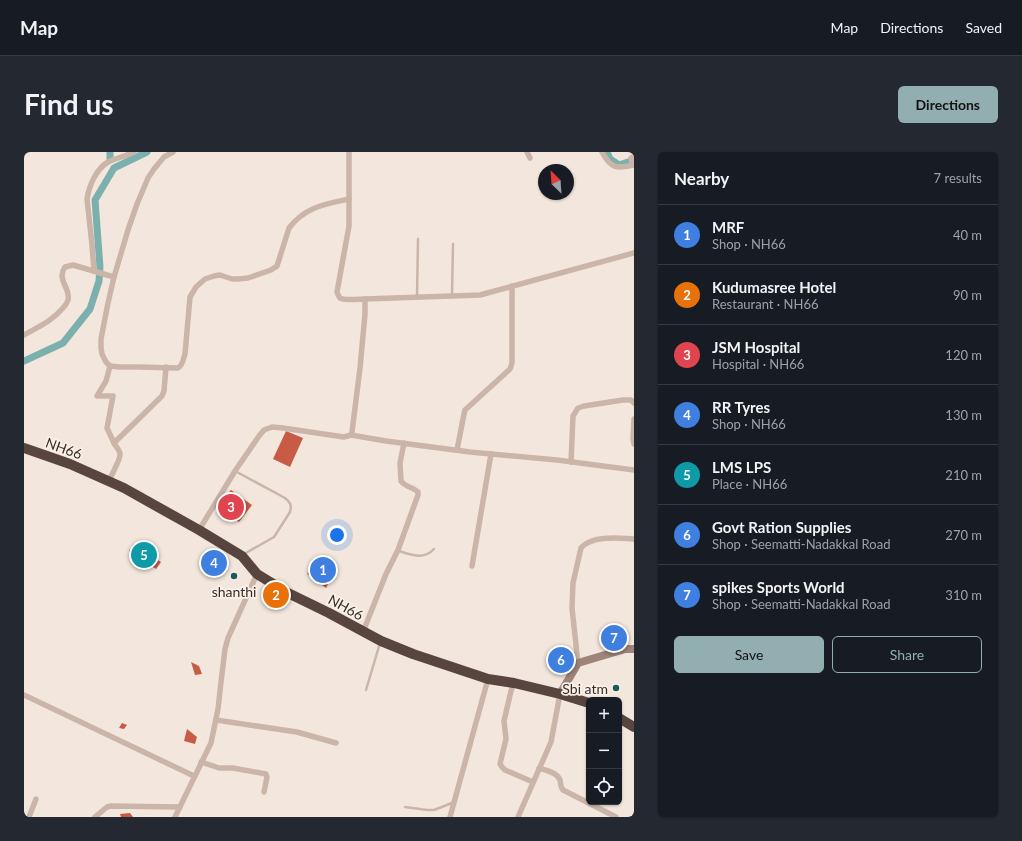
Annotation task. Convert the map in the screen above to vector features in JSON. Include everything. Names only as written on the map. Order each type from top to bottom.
[{"type":"highway","name":"NH66","points":[[24,448],[70,464],[124,488],[242,556],[257,574],[288,593],[329,613],[380,641],[413,654],[488,679],[514,683],[586,702]]},
{"type":"highway","points":[[622,720],[634,726]]},
{"type":"street","points":[[95,271],[87,199],[89,189],[98,172],[107,163],[134,152]]},
{"type":"street","points":[[173,152],[164,157],[158,163],[148,178],[128,230],[114,277],[101,340],[102,354],[110,366],[119,368],[178,368],[181,366],[185,354],[190,297],[200,283],[205,279],[214,276],[220,275],[232,279],[248,278],[271,270],[277,266],[289,228],[293,223],[317,206],[349,199]]},
{"type":"street","points":[[349,152],[349,226],[337,292],[340,298],[365,299],[480,295],[634,253]]},
{"type":"street","points":[[527,152],[530,158]]},
{"type":"street","points":[[602,152],[614,167],[618,168],[633,162]]},
{"type":"street","points":[[24,335],[57,315],[67,303],[68,293],[62,280],[65,267],[73,266],[114,277]]},
{"type":"street","points":[[457,450],[465,410],[510,369],[512,363],[512,286]]},
{"type":"street","points":[[351,434],[354,426],[365,314],[365,299]]},
{"type":"street","points":[[108,481],[120,456],[120,452],[107,428],[112,396],[97,396],[106,381],[110,366]]},
{"type":"street","points":[[114,443],[162,396],[164,391],[166,367]]},
{"type":"street","points":[[571,462],[573,416],[578,408],[623,400],[631,400],[634,403]]},
{"type":"street","points":[[634,419],[634,444]]},
{"type":"street","points":[[199,530],[235,471],[259,436],[264,430],[272,427],[344,437],[351,434],[457,450],[634,470]]},
{"type":"street","points":[[363,632],[386,574],[398,550],[418,495],[416,490],[404,485],[401,481],[400,463],[404,443]]},
{"type":"street","points":[[472,566],[491,454]]},
{"type":"street","points":[[518,817],[551,742],[560,694],[578,664],[572,608],[573,583],[581,548],[584,544],[599,539],[634,539]]},
{"type":"street","points":[[175,817],[211,743],[216,720],[224,655],[228,638],[257,574]]},
{"type":"street","points":[[578,664],[625,649],[634,649]]},
{"type":"street","points":[[450,817],[488,679]]},
{"type":"street","points":[[514,683],[510,691],[504,721],[506,739],[500,764],[505,770],[533,782]]},
{"type":"street","points":[[24,695],[194,776]]},
{"type":"street","points":[[216,720],[297,732],[336,743]]},
{"type":"street","points":[[201,762],[219,768],[233,768],[266,774],[267,777],[264,792]]},
{"type":"street","points":[[540,768],[556,774],[560,780],[561,788],[563,790],[616,817]]},
{"type":"street","points":[[29,817],[36,799]]},
{"type":"street","points":[[95,817],[106,807],[111,806],[180,807]]},
{"type":"lane","points":[[416,297],[418,239]]},
{"type":"lane","points":[[452,296],[453,244]]},
{"type":"lane","points":[[235,471],[285,498],[291,504],[290,512],[274,537],[242,556]]},
{"type":"lane","points":[[398,550],[417,556],[427,555],[434,549]]},
{"type":"lane","points":[[366,690],[380,641]]},
{"type":"lane","points":[[404,808],[434,810],[455,802]]},
{"type":"building","points":[[286,431],[303,438],[290,467],[273,459]]},
{"type":"building","points":[[231,490],[252,505],[239,522],[218,507]]},
{"type":"building","points":[[134,544],[146,552],[151,545],[158,549],[153,557],[161,562],[156,569],[129,551]]},
{"type":"building","points":[[319,556],[337,565],[326,588],[307,574]]},
{"type":"building","points":[[191,662],[199,666],[202,674],[195,675]]},
{"type":"building","points":[[122,723],[127,725],[124,729],[119,728]]},
{"type":"building","points":[[187,729],[197,737],[195,744],[184,741]]},
{"type":"building","points":[[130,813],[133,817],[121,817],[120,814]]},
{"type":"waterway","points":[[110,152],[110,159]]},
{"type":"waterway","points":[[24,361],[63,343],[90,309],[99,281],[100,267],[95,200],[114,168],[147,152]]},
{"type":"waterway","points":[[607,152],[610,159],[619,165],[634,160]]},
{"type":"place","name":"JSM Hospital","points":[[231,507]]},
{"type":"place","name":"LMS LPS","points":[[144,555]]},
{"type":"place","name":"RR Tyres","points":[[214,563]]},
{"type":"place","name":"MRF","points":[[323,570]]},
{"type":"place","name":"shanthi","points":[[234,576]]},
{"type":"place","name":"Kudumasree Hotel","points":[[276,595]]},
{"type":"place","name":"spikes Sports World","points":[[614,638]]},
{"type":"place","name":"Govt Ration Supplies","points":[[561,660]]},
{"type":"place","name":"Sbi atm","points":[[616,688]]}]
